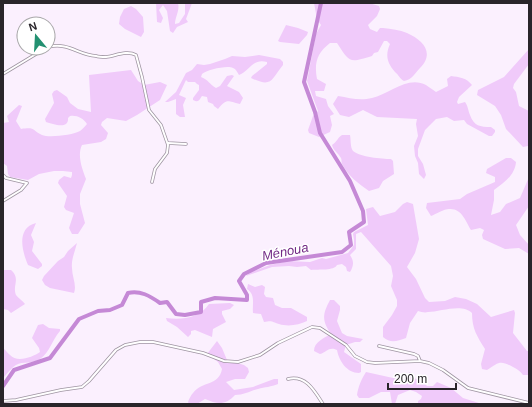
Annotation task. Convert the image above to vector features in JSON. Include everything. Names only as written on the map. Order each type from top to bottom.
[{"type":"street","points":[[56,46],[66,46],[92,56],[104,58],[133,53],[136,55],[149,110],[161,125],[168,143],[167,153],[155,170],[152,182]]},
{"type":"street","points":[[3,74],[33,56]]},
{"type":"street","points":[[168,143],[186,144]]},
{"type":"street","points":[[3,175],[6,178],[27,183],[22,190],[3,201]]},
{"type":"street","points":[[3,401],[16,400],[82,387],[121,347],[140,342],[158,343],[203,353],[224,362],[238,362],[260,355],[278,343],[308,328],[316,327],[343,342],[355,356],[367,362],[420,361],[435,365],[468,388],[529,403]]},
{"type":"street","points":[[379,346],[414,354],[418,356],[420,361]]},
{"type":"street","points":[[288,379],[294,378],[303,380],[308,384],[323,404]]},
{"type":"shaded area","points":[[156,3],[178,3],[175,24],[179,23],[185,14],[185,3],[192,3],[186,19],[188,22],[177,27],[173,33],[170,31],[167,11],[163,5],[159,10],[163,18],[161,23],[157,22]]},
{"type":"shaded area","points":[[314,3],[369,3],[379,6],[380,9],[377,16],[368,25],[370,29],[377,32],[380,28],[383,28],[407,33],[418,39],[427,52],[427,57],[424,62],[411,78],[404,81],[390,65],[387,55],[390,44],[387,41],[384,41],[378,52],[374,53],[372,56],[359,60],[351,60],[337,43],[330,43],[319,55],[316,63],[317,79],[326,84],[324,91],[315,91],[316,96],[326,99],[328,106],[334,114],[330,116],[332,125],[330,132],[319,137],[309,133],[308,130],[313,116],[318,111],[307,81],[316,34],[321,25],[317,19]]},
{"type":"shaded area","points":[[131,6],[143,17],[144,32],[141,37],[125,29],[119,24],[120,17],[124,9]]},
{"type":"shaded area","points":[[286,25],[308,32],[307,35],[299,44],[280,42],[278,41]]},
{"type":"shaded area","points":[[529,49],[529,64],[514,84],[513,88],[516,92],[519,106],[529,111],[529,144],[528,146],[523,147],[506,129],[501,115],[495,106],[477,95],[478,90],[504,77]]},
{"type":"shaded area","points":[[259,55],[280,59],[283,62],[283,65],[270,81],[263,82],[251,78],[267,64],[267,62],[262,61],[254,63],[239,75],[234,68],[230,67],[212,70],[202,74],[201,77],[206,79],[216,88],[220,86],[227,76],[234,76],[227,86],[239,92],[243,98],[240,104],[228,101],[223,103],[218,109],[213,104],[208,102],[207,97],[202,96],[198,101],[195,101],[193,98],[199,90],[199,85],[195,82],[188,82],[186,80],[179,95],[186,98],[183,105],[185,117],[180,117],[176,114],[176,99],[165,102],[176,92],[186,73],[192,70],[197,64],[210,64],[232,56],[245,57]]},
{"type":"shaded area","points":[[131,70],[138,81],[144,85],[160,82],[167,85],[160,100],[137,115],[126,121],[107,118],[102,122],[101,125],[108,133],[106,139],[101,142],[82,145],[80,158],[86,179],[80,194],[80,204],[85,223],[78,234],[72,234],[69,228],[74,213],[66,210],[64,207],[67,196],[58,183],[64,176],[71,178],[72,172],[54,171],[39,174],[28,180],[10,177],[7,166],[3,163],[3,123],[9,122],[7,116],[19,105],[22,106],[16,121],[21,129],[31,129],[45,136],[61,136],[77,132],[87,124],[82,119],[77,117],[70,116],[68,118],[68,122],[63,125],[56,125],[46,122],[45,119],[54,103],[52,94],[54,91],[57,90],[67,97],[70,103],[78,109],[91,112],[89,75]]},
{"type":"shaded area","points":[[451,76],[465,79],[472,85],[459,97],[457,102],[458,104],[465,102],[473,122],[484,127],[491,127],[495,130],[495,132],[492,136],[489,136],[467,124],[464,120],[454,121],[447,117],[436,119],[425,130],[418,149],[418,156],[423,164],[426,175],[424,179],[419,174],[418,163],[415,156],[414,146],[418,136],[416,124],[417,119],[377,117],[363,110],[349,117],[340,115],[333,104],[338,96],[355,99],[368,99],[412,82],[426,85],[436,92],[448,86],[447,79]]},
{"type":"shaded area","points":[[342,135],[350,135],[352,149],[356,153],[382,159],[391,159],[393,161],[394,174],[383,181],[379,188],[369,191],[361,186],[347,172],[342,164],[341,158],[334,150],[332,145]]},
{"type":"shaded area","points":[[506,158],[511,158],[516,162],[514,171],[494,190],[491,215],[500,212],[506,204],[520,198],[529,177],[529,206],[516,225],[520,235],[529,245],[529,254],[519,248],[505,249],[483,239],[482,235],[484,230],[480,228],[471,230],[463,216],[453,209],[447,209],[431,216],[426,208],[427,203],[460,199],[467,194],[495,182],[495,177],[486,173],[487,169]]},
{"type":"shaded area","points":[[407,202],[413,204],[419,239],[415,253],[407,267],[416,279],[425,298],[429,302],[445,301],[455,297],[466,299],[477,304],[491,317],[514,310],[513,333],[527,351],[529,351],[529,375],[523,375],[520,371],[502,363],[497,364],[487,370],[482,369],[481,364],[485,349],[474,328],[472,313],[468,310],[457,308],[426,312],[418,311],[410,323],[406,338],[397,341],[389,341],[383,337],[383,327],[397,306],[397,300],[391,286],[393,276],[391,266],[361,232],[356,234],[356,249],[350,255],[353,263],[350,272],[347,271],[346,267],[342,264],[330,269],[311,270],[306,266],[289,266],[272,267],[246,276],[251,272],[270,265],[288,261],[310,262],[348,253],[354,245],[354,232],[368,225],[366,209],[373,207],[380,216],[395,212]]},
{"type":"shaded area","points":[[36,223],[31,235],[34,242],[32,251],[42,264],[42,266],[38,269],[28,265],[22,241],[25,230]]},
{"type":"shaded area","points":[[77,243],[72,265],[75,287],[74,293],[50,288],[45,285],[42,280],[44,276]]},
{"type":"shaded area","points":[[3,270],[11,270],[14,273],[16,279],[16,295],[25,304],[11,313],[8,310],[3,309]]},
{"type":"shaded area","points":[[248,284],[255,287],[262,285],[265,287],[264,294],[266,297],[273,298],[275,305],[282,308],[291,308],[307,317],[307,321],[290,325],[282,325],[271,321],[264,322],[261,314],[253,313],[253,297],[247,289]]},
{"type":"shaded area","points":[[330,300],[334,300],[340,306],[337,321],[342,333],[347,336],[363,339],[360,342],[346,345],[344,352],[361,364],[361,372],[359,373],[351,371],[344,366],[337,350],[330,349],[320,354],[314,351],[314,348],[318,343],[331,334],[324,318],[324,314]]},
{"type":"shaded area","points":[[230,303],[234,305],[230,309],[222,311],[226,322],[213,329],[212,337],[195,330],[191,331],[191,334],[188,337],[177,327],[167,321],[166,318],[178,319],[190,317],[201,312],[209,304]]},
{"type":"shaded area","points":[[43,324],[49,328],[60,329],[46,353],[37,361],[16,365],[3,378],[3,348],[17,359],[37,354],[40,352],[39,348],[32,338],[38,325]]},
{"type":"shaded area","points":[[217,341],[227,360],[244,365],[248,368],[249,372],[245,379],[235,379],[226,382],[234,390],[253,387],[274,379],[278,379],[278,384],[244,394],[235,395],[228,401],[221,403],[205,399],[197,404],[189,404],[188,402],[190,397],[197,389],[214,381],[220,374],[222,369],[218,362],[207,354]]},
{"type":"shaded area","points":[[366,372],[402,380],[408,378],[409,372],[411,372],[413,378],[421,380],[427,386],[433,386],[437,382],[451,388],[463,398],[482,404],[418,404],[418,401],[422,396],[410,390],[398,395],[395,404],[392,404],[390,392],[381,392],[369,398],[359,398],[357,395],[358,389]]},
{"type":"waterway","name":"Ménoua","points":[[3,386],[14,370],[50,358],[79,319],[98,311],[110,310],[122,305],[128,293],[137,292],[149,296],[160,303],[167,302],[176,314],[185,315],[201,312],[201,302],[215,298],[247,300],[247,295],[239,281],[244,274],[266,263],[342,252],[351,245],[349,232],[364,222],[363,211],[350,181],[320,133],[315,112],[304,82],[321,3]]}]
